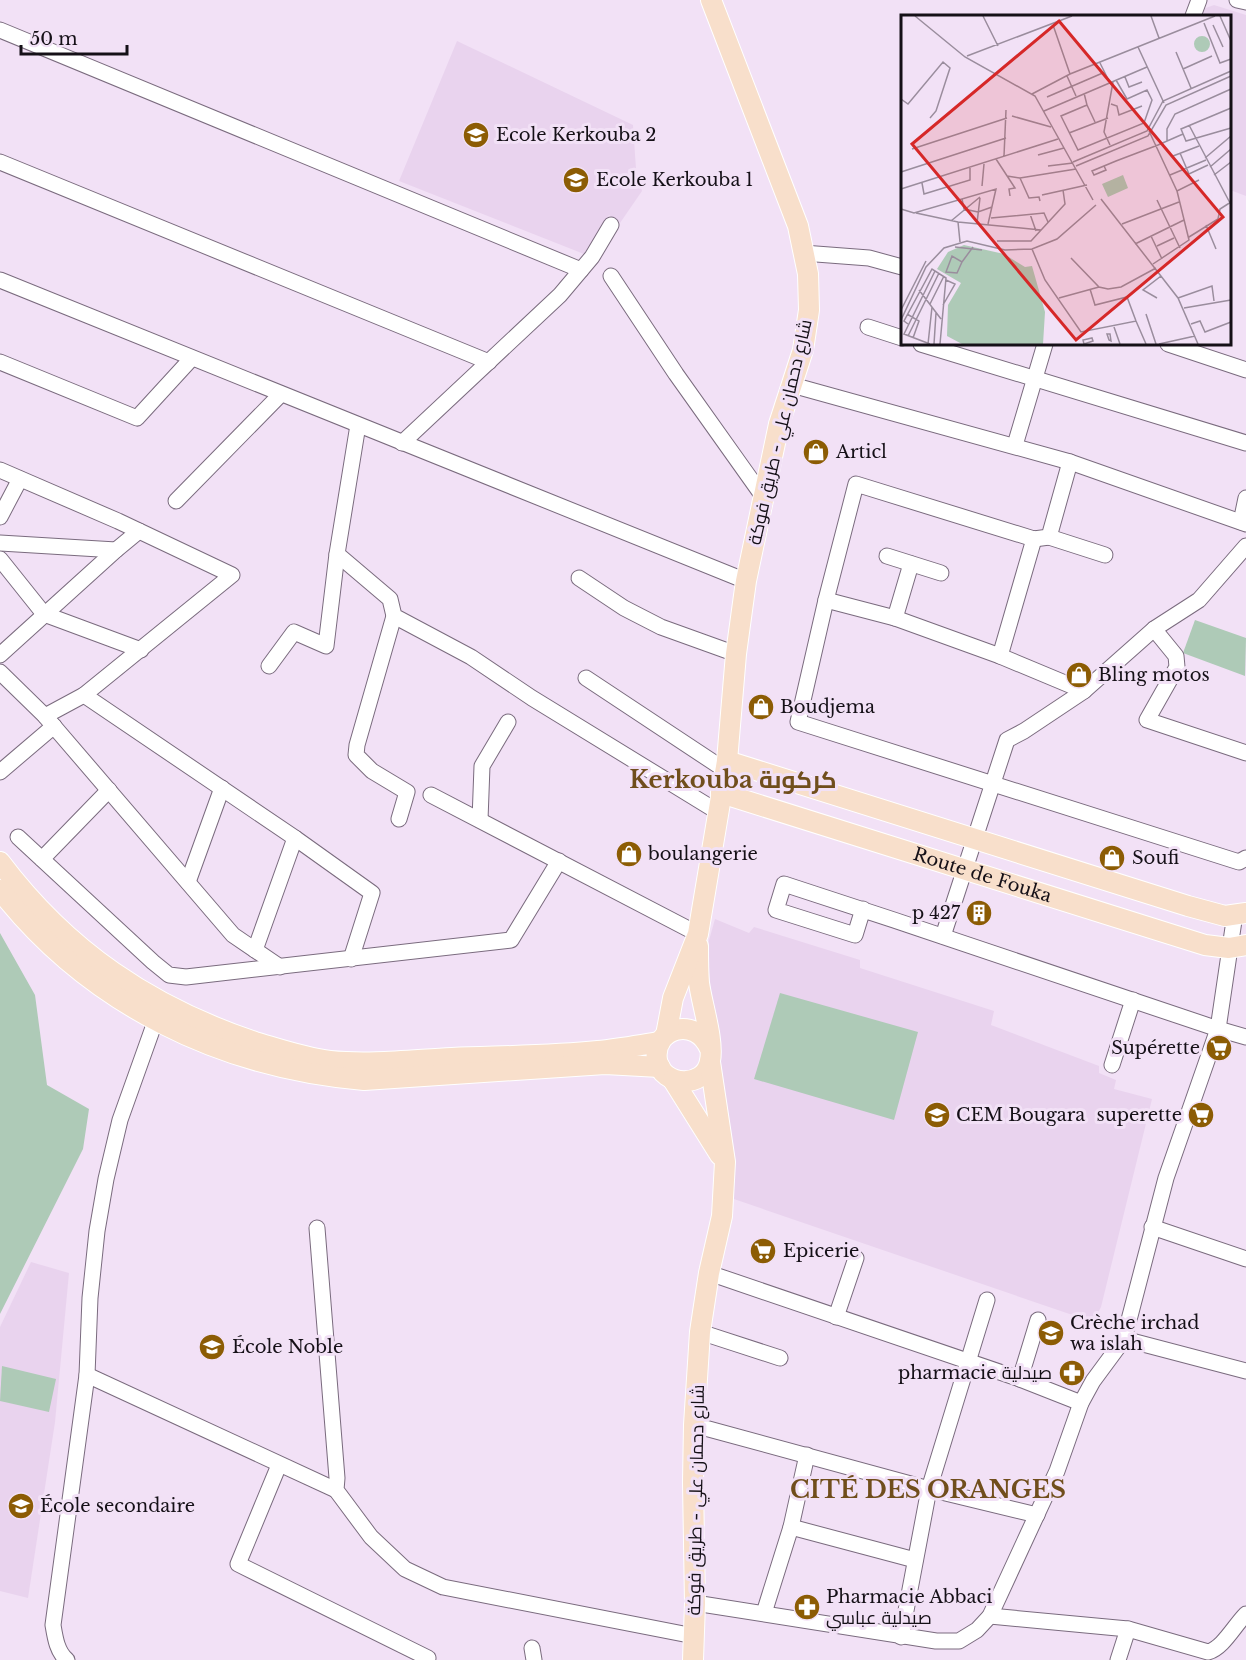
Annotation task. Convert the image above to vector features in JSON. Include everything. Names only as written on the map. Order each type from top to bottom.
[{"type":"main road","name":"شارع دحمان علي - طريق فوكة","points":[[693,1660],[694,1425],[700,1332],[709,1273],[722,1216],[725,1162],[699,981],[698,934],[726,765],[736,654],[746,581],[762,495],[779,424],[803,350],[809,310],[808,274],[798,226],[711,0]]},
{"type":"main road","name":"Route de Fouka","points":[[726,765],[975,839],[1188,906],[1225,916],[1240,914]]},
{"type":"main road","name":"Route de Fouka","points":[[719,802],[965,869],[1205,945],[1238,946]]},
{"type":"main road","points":[[0,862],[25,895],[67,937],[136,989],[168,1007],[218,1029],[273,1047],[329,1061],[369,1062],[598,1051],[663,1038],[674,1030],[683,1028],[692,1029],[701,1034],[710,1056],[706,1071],[700,1077],[682,1082],[667,1073],[605,1064],[364,1080],[299,1072],[213,1047],[155,1022],[88,979],[22,917],[0,890]]},
{"type":"main road","name":"شارع دحمان علي - طريق فوكة","points":[[663,1038],[673,998],[698,934]]},
{"type":"main road","points":[[663,1038],[657,1059],[725,1162]]},
{"type":"street","points":[[1192,15],[1199,0]]},
{"type":"street","points":[[1237,0],[1246,2]]},
{"type":"street","points":[[0,30],[581,270]]},
{"type":"street","points":[[0,162],[489,362]]},
{"type":"street","points":[[402,444],[560,295],[592,256],[611,225]]},
{"type":"street","points":[[803,253],[869,258],[901,266]]},
{"type":"street","points":[[612,276],[676,374],[762,495]]},
{"type":"street","points":[[0,280],[746,581]]},
{"type":"street","points":[[868,327],[901,337]]},
{"type":"street","points":[[924,345],[1246,443]]},
{"type":"street","points":[[1015,445],[1045,345]]},
{"type":"street","points":[[1171,345],[1246,370]]},
{"type":"street","points":[[0,362],[137,418],[192,358]]},
{"type":"street","points":[[792,385],[1015,445],[1243,523],[1246,498]]},
{"type":"street","points":[[176,501],[281,394]]},
{"type":"street","points":[[269,666],[294,632],[327,646],[337,554],[358,425]]},
{"type":"street","points":[[1000,656],[1070,462]]},
{"type":"street","points":[[0,470],[232,575],[141,650],[49,721],[0,772]]},
{"type":"street","points":[[0,517],[20,479]]},
{"type":"street","points":[[1105,555],[856,484],[798,722],[1239,862],[1246,858]]},
{"type":"street","points":[[0,655],[139,531]]},
{"type":"street","points":[[0,543],[116,550]]},
{"type":"street","points":[[943,936],[1007,740],[1084,691],[1154,629],[1199,600],[1246,546]]},
{"type":"street","points":[[337,554],[390,599],[394,616],[356,755],[372,771],[407,792],[399,819]]},
{"type":"street","points":[[887,556],[941,573]]},
{"type":"street","points":[[0,559],[44,614],[141,650]]},
{"type":"street","points":[[895,618],[911,564]]},
{"type":"street","points":[[579,578],[624,608],[661,627],[736,654]]},
{"type":"street","points":[[826,600],[895,618],[1000,656],[1084,691]]},
{"type":"street","points":[[394,616],[471,657],[532,698],[719,802]]},
{"type":"street","points":[[1154,629],[1176,656],[1177,667],[1147,720],[1246,753]]},
{"type":"street","points":[[0,672],[49,721],[233,935],[280,967]]},
{"type":"street","points":[[586,678],[726,765]]},
{"type":"street","points":[[84,695],[372,893],[351,959]]},
{"type":"street","points":[[480,820],[482,766],[508,722]]},
{"type":"street","points":[[188,882],[222,788]]},
{"type":"street","points":[[42,859],[109,790]]},
{"type":"street","points":[[431,795],[698,934]]},
{"type":"street","points":[[18,837],[169,975],[186,977],[511,940],[559,861]]},
{"type":"street","points":[[255,950],[295,838]]},
{"type":"street","points":[[862,909],[855,935],[776,910],[784,884],[862,909],[943,936],[1218,1029],[1246,1037]]},
{"type":"street","points":[[695,1603],[936,1641],[959,1641],[977,1630],[990,1616],[1057,1471],[1082,1403],[1093,1382],[1124,1339],[1166,1178],[1218,1029],[1238,946],[1240,914]]},
{"type":"street","points":[[1112,1065],[1133,1000]]},
{"type":"street","points":[[68,1660],[64,1658],[55,1640],[53,1625],[87,1375],[90,1298],[97,1231],[120,1120],[155,1022]]},
{"type":"street","points":[[1152,1227],[1246,1259]]},
{"type":"street","points":[[317,1228],[337,1478],[336,1490]]},
{"type":"street","points":[[836,1317],[856,1258]]},
{"type":"street","points":[[709,1273],[1020,1378],[1082,1403]]},
{"type":"street","points":[[901,1637],[929,1489],[987,1300]]},
{"type":"street","points":[[1020,1378],[1038,1320]]},
{"type":"street","points":[[700,1332],[780,1358]]},
{"type":"street","points":[[1124,1339],[1246,1371]]},
{"type":"street","points":[[87,1375],[336,1490],[371,1537],[405,1569],[443,1587],[694,1636]]},
{"type":"street","points":[[694,1425],[929,1489],[1037,1515]]},
{"type":"street","points":[[764,1613],[791,1527],[807,1455]]},
{"type":"street","points":[[279,1465],[238,1564],[428,1658],[427,1660]]},
{"type":"street","points":[[791,1527],[915,1560]]},
{"type":"street","points":[[990,1616],[1128,1629],[1208,1652],[1215,1651],[1235,1624],[1246,1614]]},
{"type":"street","points":[[1118,1660],[1128,1629]]},
{"type":"shaded area","points":[[1214,5],[1246,15],[1246,196],[1231,190],[1231,15],[1200,15],[1203,9]]},
{"type":"shaded area","points":[[457,41],[633,125],[636,169],[642,191],[620,223],[609,215],[584,254],[399,181]]},
{"type":"shaded area","name":"CEM Bougara","points":[[715,919],[749,933],[754,927],[860,960],[860,968],[994,1011],[991,1025],[1099,1066],[1099,1073],[1116,1080],[1114,1089],[1152,1099],[1101,1307],[1093,1322],[728,1197],[721,1086],[708,963],[708,944]]},
{"type":"shaded area","name":"École secondaire","points":[[31,1262],[69,1273],[55,1422],[28,1598],[0,1591],[0,1327]]},
{"type":"green space","points":[[1195,620],[1246,638],[1245,676],[1183,653]]},
{"type":"green space","points":[[0,933],[35,995],[47,1085],[89,1109],[83,1149],[0,1314]]},
{"type":"green space","points":[[780,993],[918,1032],[894,1120],[754,1079]]},
{"type":"green space","points":[[2,1366],[56,1379],[49,1412],[0,1401]]},
{"type":"place","name":"Ecole Kerkouba 2","points":[[476,135]]},
{"type":"place","name":"Ecole Kerkouba 1","points":[[576,180]]},
{"type":"place","name":"Articl","points":[[816,452]]},
{"type":"place","name":"Bling motos","points":[[1079,675]]},
{"type":"place","name":"Boudjema","points":[[761,707]]},
{"type":"place","name":"boulangerie","points":[[629,854]]},
{"type":"place","name":"Soufi","points":[[1112,858]]},
{"type":"place","name":"p 427","points":[[979,913]]},
{"type":"place","name":"Supérette","points":[[1219,1048]]},
{"type":"place","name":"CEM Bougara","points":[[937,1115]]},
{"type":"place","name":"superette","points":[[1201,1115]]},
{"type":"place","name":"Epicerie","points":[[763,1251]]},
{"type":"place","name":"Crèche irchad wa islah","points":[[1051,1333]]},
{"type":"place","name":"École Noble","points":[[212,1347]]},
{"type":"place","name":"pharmacie صيدلية","points":[[1072,1373]]},
{"type":"place","name":"École secondaire","points":[[21,1506]]},
{"type":"place","name":"Pharmacie Abbaci صيدلية عباسي","points":[[807,1607]]},
{"type":"district","name":"Kerkouba كركوبة","points":[[733,780]]},
{"type":"district","name":"CITÉ DES ORANGES","points":[[928,1490]]}]
